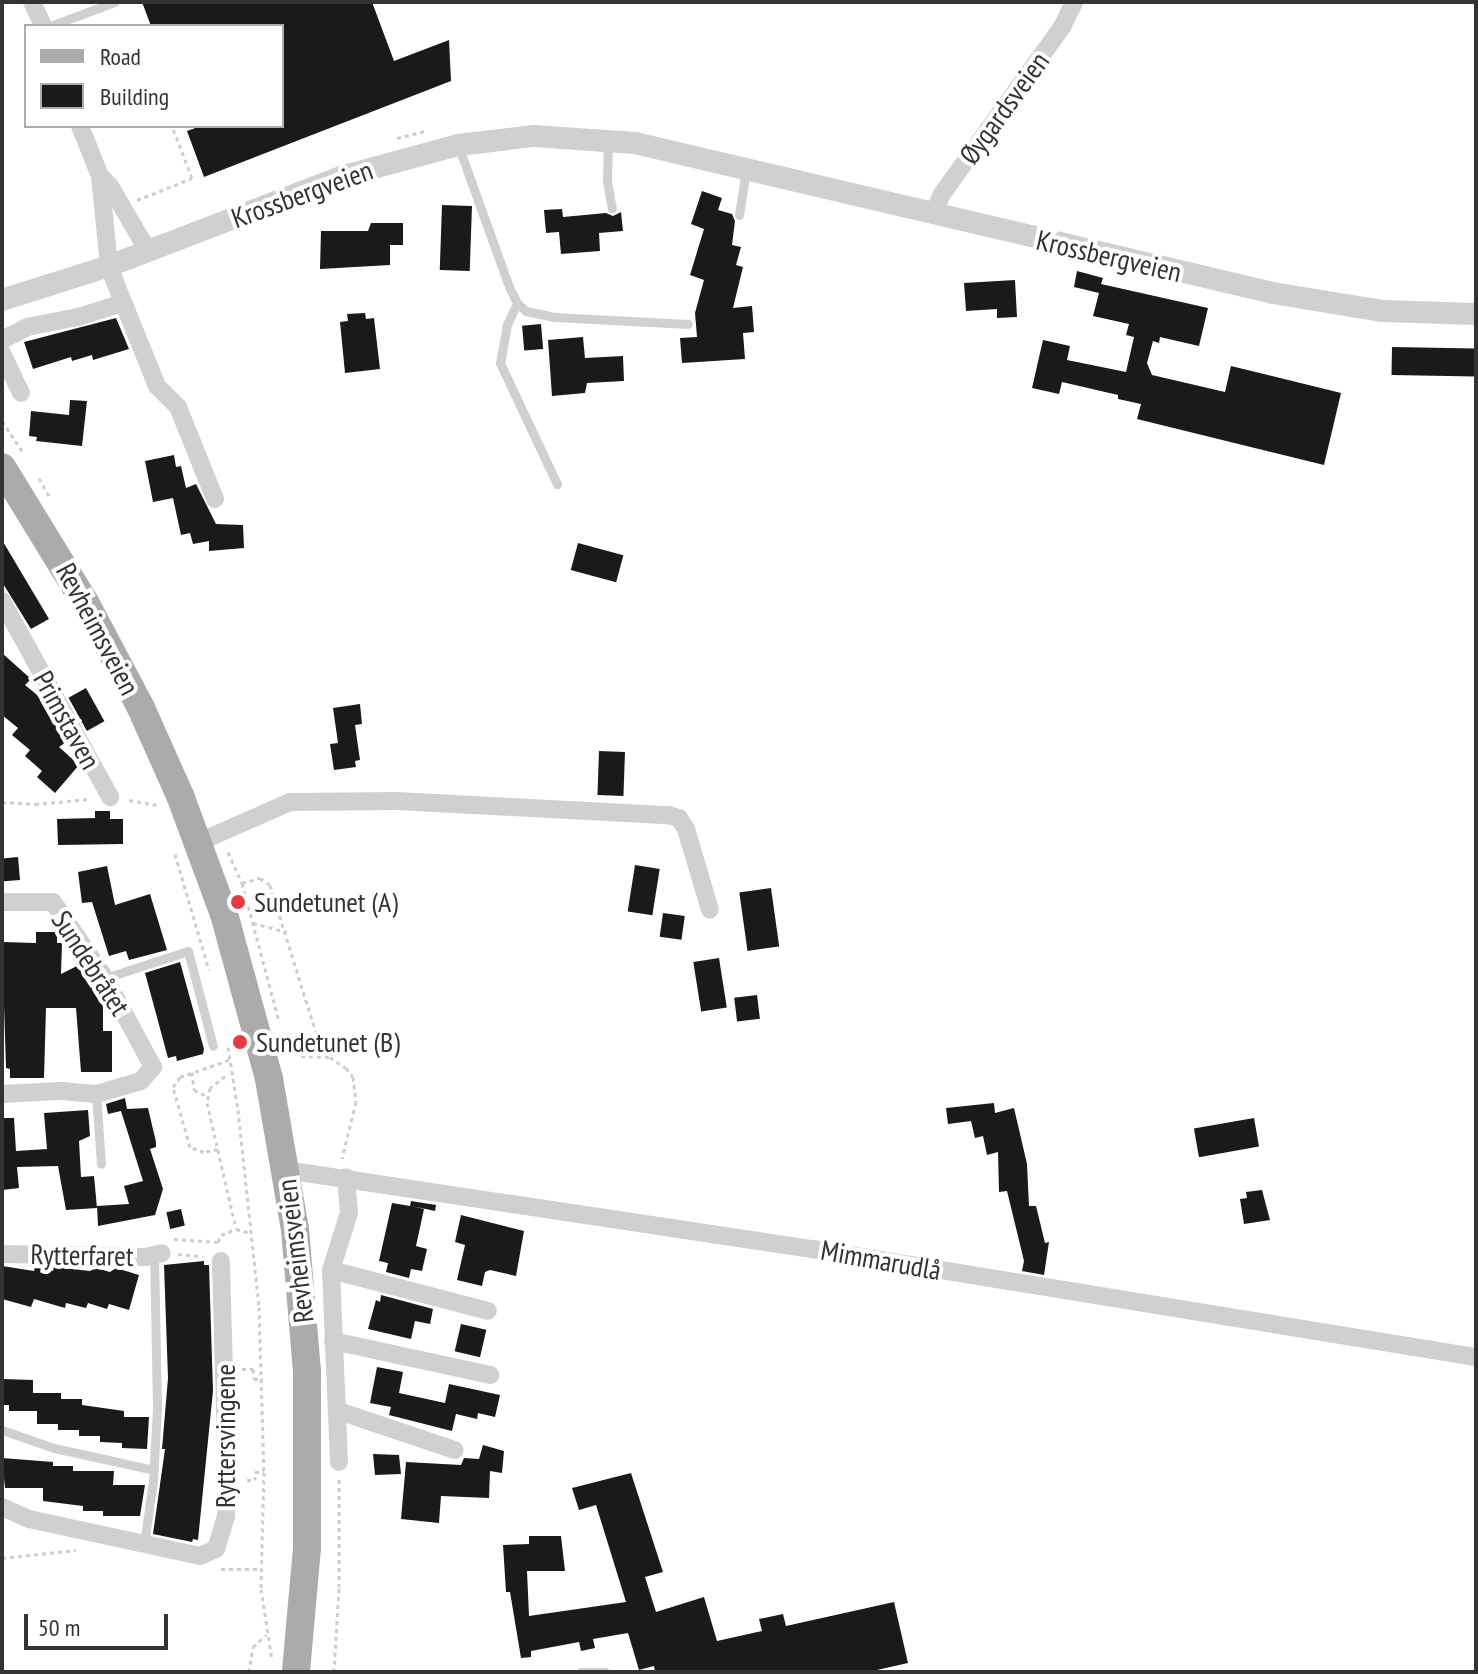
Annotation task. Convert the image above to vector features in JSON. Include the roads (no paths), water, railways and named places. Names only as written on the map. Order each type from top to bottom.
[{"type":"main road","name":"Revheimsveien","points":[[2,467],[46,534],[113,654],[255,1024],[285,1170],[302,1298],[309,1419],[307,1548],[284,1669]]},
{"type":"street","points":[[32,2],[42,24]]},
{"type":"street","name":"Øygardsveien","points":[[933,214],[942,194],[1062,27],[1074,2]]},
{"type":"street","points":[[81,128],[100,176],[109,266],[157,386],[178,407],[215,499]]},
{"type":"street","name":"Krossbergveien","points":[[2,300],[109,266],[344,176],[458,145],[534,136],[608,140],[1273,293],[1382,311],[1476,314]]},
{"type":"street","points":[[100,176],[110,186],[148,251]]},
{"type":"street","points":[[2,340],[27,327],[78,317],[123,303]]},
{"type":"street","points":[[2,353],[21,393]]},
{"type":"street","name":"Primstaven","points":[[2,601],[110,797]]},
{"type":"street","points":[[186,845],[290,802],[397,801],[668,815],[679,818],[686,829],[710,910]]},
{"type":"street","name":"Sundebråtet","points":[[2,902],[53,902],[105,978],[153,1067],[148,1076],[134,1085],[96,1094]]},
{"type":"street","points":[[2,1094],[59,1091],[96,1094]]},
{"type":"street","name":"Mimmarudlå","points":[[285,1170],[344,1169],[1476,1357]]},
{"type":"street","name":"Revheimsveien","points":[[339,1462],[331,1270],[349,1213],[344,1169]]},
{"type":"street","name":"Rytterfaret","points":[[2,1254],[158,1254]]},
{"type":"street","name":"Ryttersvingene","points":[[2,1507],[29,1519],[200,1556],[216,1549],[226,1517],[232,1291],[221,1261]]},
{"type":"street","points":[[331,1270],[488,1311]]},
{"type":"street","points":[[333,1341],[490,1375]]},
{"type":"street","points":[[339,1411],[455,1450]]},
{"type":"lane","points":[[55,24],[92,6],[115,2]]},
{"type":"lane","points":[[608,140],[607,181],[612,209]]},
{"type":"lane","points":[[458,145],[517,303],[536,315],[688,324]]},
{"type":"lane","points":[[739,215],[746,170]]},
{"type":"lane","points":[[517,303],[503,338],[500,363],[557,484]]},
{"type":"lane","points":[[105,978],[188,951],[213,1046]]},
{"type":"lane","points":[[96,1094],[101,1164]]},
{"type":"lane","points":[[144,1544],[154,1470],[158,1254]]},
{"type":"lane","points":[[2,1430],[54,1448],[154,1470]]},
{"type":"lane","points":[[581,1672],[605,1672]]},
{"type":"place","name":"Sundetunet (A)","points":[[238,902]]},
{"type":"place","name":"Sundetunet (B)","points":[[240,1042]]}]
